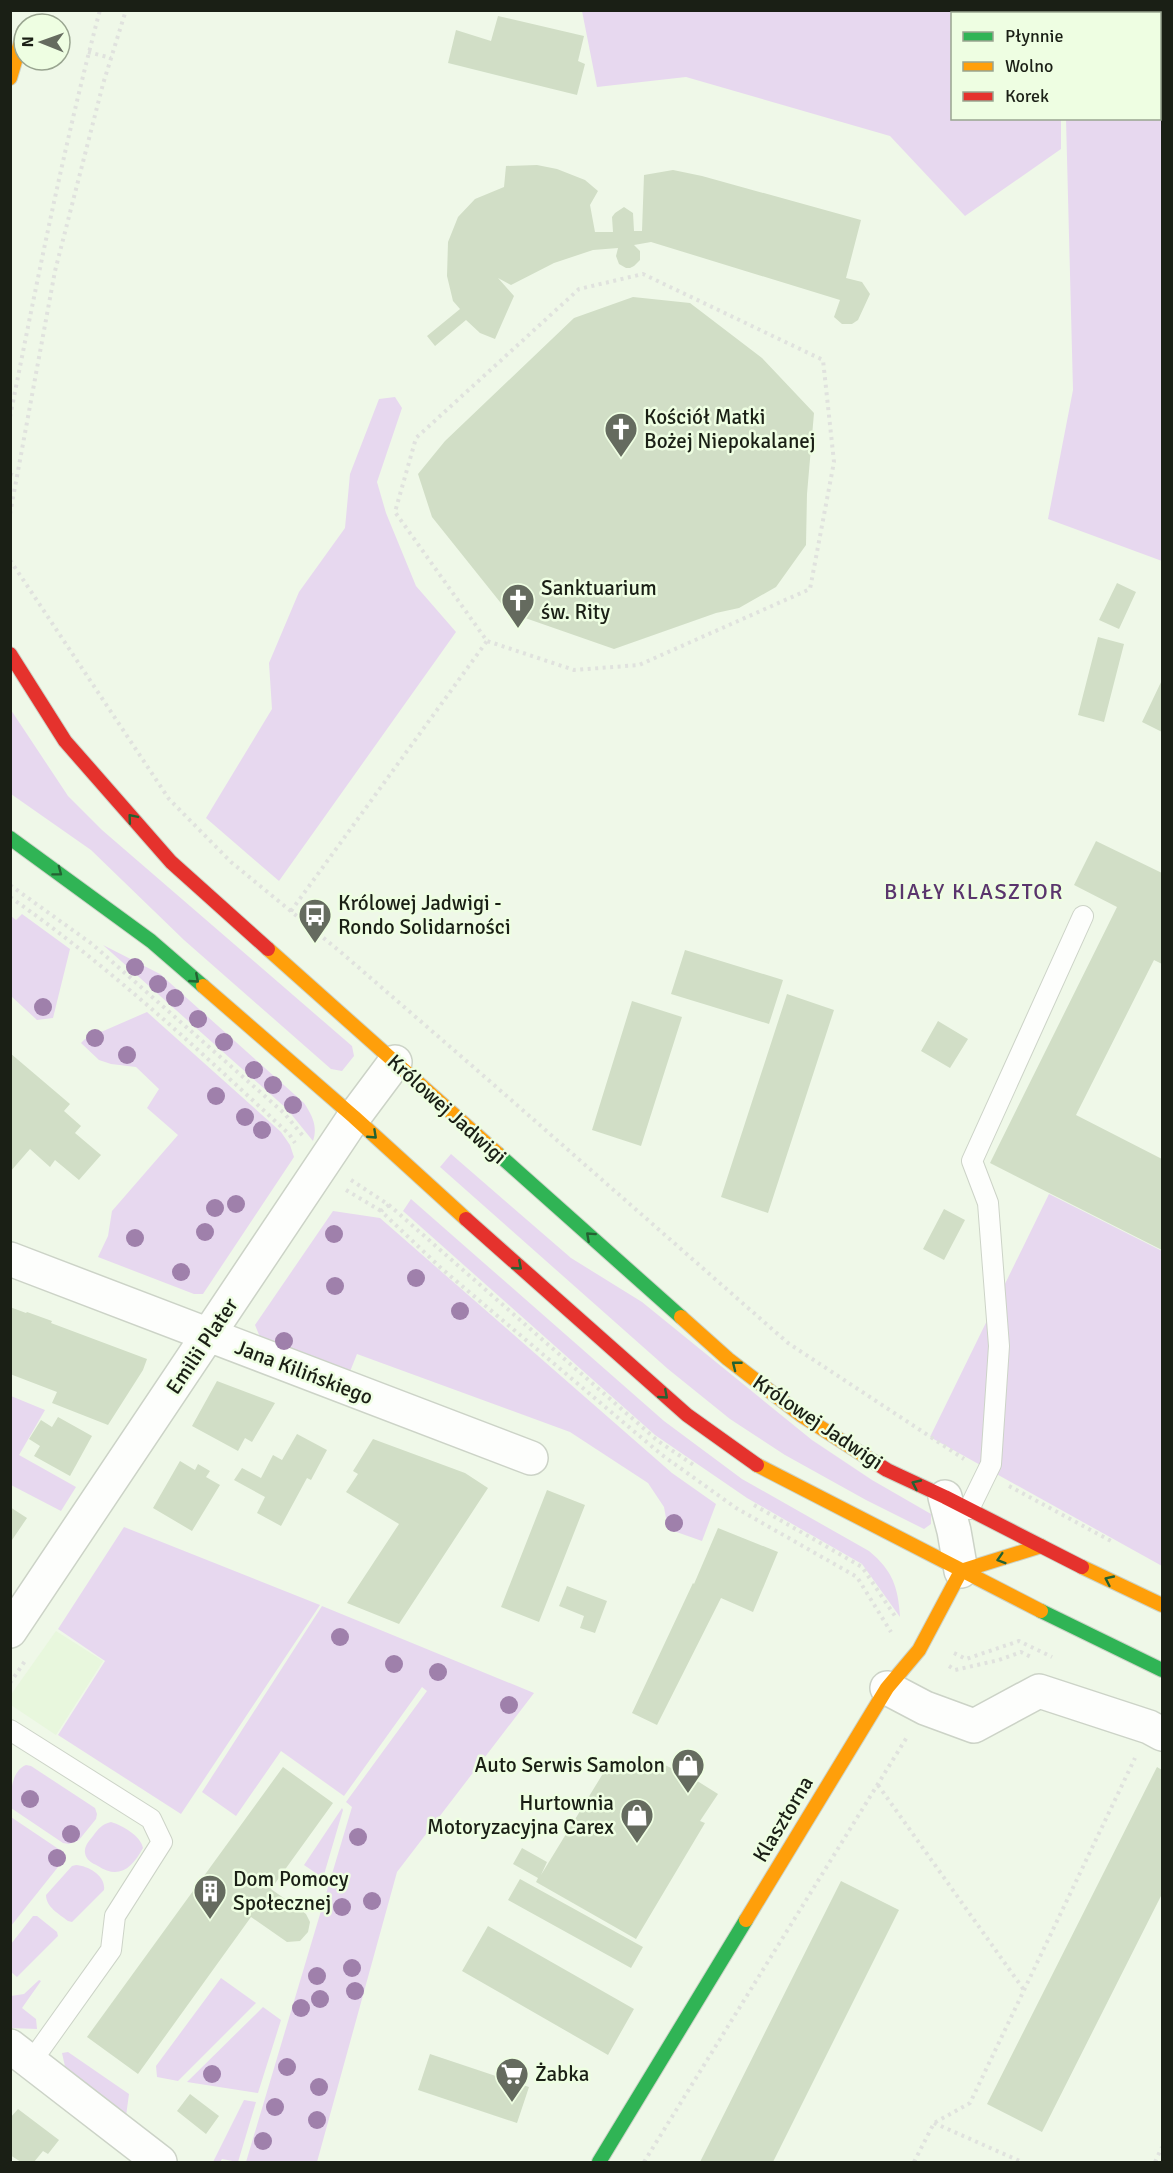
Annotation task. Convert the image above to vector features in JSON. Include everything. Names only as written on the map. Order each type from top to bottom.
[{"type":"main road","name":"Królowej Jadwigi","points":[[10,654],[65,741],[171,862],[728,1359],[801,1415],[887,1470],[1162,1605]]},
{"type":"main road","points":[[10,838],[151,941],[354,1117],[415,1174],[687,1414],[761,1468],[961,1571],[1162,1670]]},
{"type":"main road","points":[[961,1571],[1041,1546]]},
{"type":"main road","name":"Klasztorna","points":[[599,2163],[887,1688],[919,1650],[961,1571]]},
{"type":"street","name":"Emilii Plater","points":[[10,1631],[210,1336],[354,1117],[395,1062]]},
{"type":"street","name":"Jana Kilińskiego","points":[[10,1258],[531,1458]]},
{"type":"street","points":[[957,1503],[954,1531],[961,1571]]},
{"type":"street","points":[[887,1688],[925,1708],[974,1726],[1039,1690],[1156,1731]]},
{"type":"street","points":[[21,2054],[160,2163]]},
{"type":"lane","points":[[957,1503],[987,1474],[991,1464],[999,1346],[988,1203],[972,1161],[1083,916]]},
{"type":"lane","points":[[10,1730],[151,1819],[162,1842],[115,1916],[111,1950],[21,2054]]},
{"type":"path","points":[[10,417],[46,237],[88,52],[100,10]]},
{"type":"path","points":[[10,514],[55,271],[111,58],[126,10]]},
{"type":"path","points":[[88,52],[111,58]]},
{"type":"path","points":[[643,274],[823,360],[834,462],[810,589],[639,665],[574,670],[487,641],[395,512],[416,438],[579,289],[643,274]]},
{"type":"path","points":[[10,474],[17,477]]},
{"type":"path","points":[[10,560],[169,799],[231,862],[494,1084],[788,1343],[987,1474],[1121,1546]]},
{"type":"path","points":[[291,911],[487,641]]},
{"type":"path","points":[[10,885],[92,944],[148,992],[284,1113],[310,1145],[322,1166],[349,1179],[389,1205],[381,1211]]},
{"type":"path","points":[[10,897],[50,925],[145,1002],[322,1166],[381,1211],[442,1269],[557,1368],[662,1455],[736,1508]]},
{"type":"path","points":[[644,2163],[925,1708],[955,1670]]},
{"type":"path","points":[[914,2163],[934,2123],[970,2103],[1024,1990],[1156,1731]]},
{"type":"path","points":[[878,1785],[1024,1990]]},
{"type":"path","points":[[934,2123],[1022,2163]]},
{"type":"path","points":[[1155,2163],[1162,2147]]},
{"type":"shaded area","points":[[582,11],[1061,11],[951,12],[951,120],[1061,120],[1061,149],[965,216],[890,136],[686,77],[597,87]]},
{"type":"shaded area","points":[[1162,11],[1162,561],[1048,519],[1073,390],[1066,120],[1161,120],[1161,12],[1063,12]]},
{"type":"shaded area","points":[[395,397],[402,408],[377,482],[386,513],[416,586],[456,632],[279,881],[206,818],[272,709],[269,663],[299,592],[345,528],[350,474],[379,399]]},
{"type":"shaded area","points":[[11,710],[68,796],[102,830],[352,1046],[354,1056],[342,1071],[331,1069],[184,940],[91,850],[11,794]]},
{"type":"shaded area","points":[[22,914],[70,949],[53,1018],[37,1020],[11,996],[11,916],[16,920]]},
{"type":"shaded area","points":[[103,945],[160,974],[304,1103],[313,1121],[315,1130],[313,1141],[287,1109]]},
{"type":"shaded area","points":[[147,1012],[281,1132],[290,1145],[294,1157],[203,1294],[194,1294],[98,1257],[108,1236],[112,1211],[178,1135],[147,1108],[159,1089],[136,1067],[99,1060],[81,1043],[85,1039]]},
{"type":"shaded area","points":[[451,1154],[571,1258],[642,1302],[812,1440],[872,1480],[931,1514],[931,1524],[924,1529],[866,1500],[785,1455],[730,1419],[668,1369],[440,1167]]},
{"type":"shaded area","points":[[1049,1194],[1162,1251],[1162,1566],[930,1437]]},
{"type":"shaded area","points":[[411,1199],[664,1421],[742,1479],[869,1551],[884,1566],[893,1580],[900,1617],[862,1564],[747,1498],[655,1435],[403,1211]]},
{"type":"shaded area","points":[[333,1211],[380,1218],[672,1473],[716,1504],[702,1541],[668,1529],[664,1507],[648,1483],[570,1432],[357,1354],[349,1374],[262,1342],[255,1325]]},
{"type":"shaded area","points":[[11,1396],[45,1410],[19,1455],[76,1487],[61,1511],[11,1485]]},
{"type":"shaded area","points":[[124,1527],[320,1605],[181,1814],[58,1735],[105,1661],[58,1629]]},
{"type":"shaded area","points":[[322,1606],[534,1693],[397,1872],[317,2162],[246,2162],[352,1807],[346,1802],[427,1691],[422,1687],[344,1796],[281,1751],[236,1816],[202,1792]]},
{"type":"shaded area","points":[[56,1631],[103,1661],[56,1735],[11,1705],[10,1696]]},
{"type":"shaded area","points":[[26,1765],[95,1808],[96,1819],[79,1840],[69,1844],[63,1843],[11,1808],[14,1778],[17,1772]]},
{"type":"shaded area","points":[[342,1808],[343,1810],[323,1878],[304,1865]]},
{"type":"shaded area","points":[[11,1817],[60,1850],[61,1855],[58,1867],[11,1926]]},
{"type":"shaded area","points":[[111,1822],[135,1835],[143,1848],[129,1866],[119,1872],[112,1872],[94,1864],[85,1853],[87,1844],[97,1831],[103,1825]]},
{"type":"shaded area","points":[[72,1866],[86,1867],[96,1873],[102,1880],[104,1890],[72,1922],[54,1910],[48,1903],[46,1895]]},
{"type":"shaded area","points":[[33,1916],[37,1916],[57,1932],[58,1936],[17,1977],[11,1972],[11,1944]]},
{"type":"shaded area","points":[[221,1978],[256,2003],[178,2081],[157,2077],[156,2066]]},
{"type":"shaded area","points":[[39,1980],[41,1981],[22,2008],[36,2019],[37,2029],[11,2028],[11,1996],[24,1994]]},
{"type":"shaded area","points":[[263,2007],[281,2020],[258,2093],[187,2082]]},
{"type":"shaded area","points":[[68,2052],[129,2094],[126,2116],[66,2071],[62,2053]]},
{"type":"shaded area","points":[[244,2100],[256,2102],[238,2162],[222,2159],[220,2162],[213,2162]]},
{"type":"building","points":[[498,16],[584,36],[578,61],[585,64],[577,95],[448,63],[456,30],[491,41]]},
{"type":"building","points":[[537,165],[557,169],[585,180],[598,191],[590,205],[595,232],[613,232],[612,217],[624,207],[633,213],[634,231],[642,231],[644,175],[673,170],[861,220],[846,278],[862,282],[870,294],[858,320],[852,324],[842,324],[834,317],[840,300],[651,242],[634,245],[640,251],[640,260],[630,268],[619,264],[616,256],[618,248],[593,250],[554,263],[511,285],[498,278],[514,296],[495,339],[480,333],[466,320],[435,346],[427,336],[460,309],[453,301],[447,276],[448,242],[458,217],[475,199],[504,187],[506,166]]},
{"type":"building","name":"Kościół Matki Bożej Niepokalanej","points":[[633,297],[690,303],[762,358],[814,413],[807,494],[806,545],[776,587],[739,608],[716,613],[614,649],[508,612],[432,517],[418,474],[445,441],[574,318]]},
{"type":"building","points":[[1117,583],[1136,592],[1119,629],[1099,620]]},
{"type":"building","points":[[1098,637],[1124,644],[1104,722],[1078,715]]},
{"type":"building","points":[[1162,680],[1162,732],[1142,722]]},
{"type":"building","points":[[1096,841],[1162,873],[1162,964],[1154,960],[1076,1115],[1162,1159],[1162,1250],[990,1163],[1117,907],[1074,885]]},
{"type":"building","points":[[685,950],[783,980],[769,1024],[671,994]]},
{"type":"building","points":[[787,994],[834,1010],[768,1213],[721,1197]]},
{"type":"building","points":[[632,1001],[682,1017],[641,1146],[592,1130]]},
{"type":"building","points":[[938,1021],[968,1039],[950,1068],[921,1051]]},
{"type":"building","points":[[10,1053],[70,1104],[64,1111],[81,1126],[75,1133],[101,1155],[79,1180],[55,1160],[50,1167],[30,1149],[10,1172]]},
{"type":"building","points":[[944,1209],[965,1220],[944,1260],[923,1249]]},
{"type":"building","points":[[10,1307],[52,1321],[51,1323],[147,1359],[143,1370],[108,1425],[52,1403],[57,1392],[10,1374]]},
{"type":"building","points":[[217,1381],[275,1403],[252,1442],[245,1438],[238,1451],[192,1426]]},
{"type":"building","points":[[58,1417],[92,1436],[70,1476],[34,1456],[40,1446],[29,1439],[41,1420],[52,1427]]},
{"type":"building","points":[[297,1434],[327,1450],[311,1480],[307,1478],[281,1526],[257,1513],[265,1497],[234,1480],[242,1468],[261,1478],[273,1455],[282,1460]]},
{"type":"building","points":[[373,1439],[465,1473],[488,1488],[399,1624],[347,1603],[399,1524],[346,1492],[358,1474],[353,1471]]},
{"type":"building","points":[[180,1461],[195,1470],[198,1464],[210,1471],[206,1477],[220,1485],[192,1531],[153,1508]]},
{"type":"building","points":[[547,1490],[585,1505],[539,1622],[501,1607]]},
{"type":"building","points":[[10,1507],[27,1518],[10,1543]]},
{"type":"building","points":[[718,1528],[778,1552],[753,1612],[721,1598],[657,1725],[632,1713],[694,1584]]},
{"type":"building","points":[[567,1586],[607,1601],[595,1633],[580,1628],[584,1616],[559,1606]]},
{"type":"building","points":[[610,1762],[665,1765],[673,1769],[675,1767],[718,1794],[700,1821],[705,1823],[636,1939],[536,1882],[538,1878],[513,1864],[522,1848],[547,1862],[541,1875]]},
{"type":"building","name":"Dom Pomocy Społecznej","points":[[283,1767],[333,1803],[271,1889],[306,1914],[310,1922],[308,1932],[300,1941],[287,1942],[251,1917],[138,2074],[87,2037]]},
{"type":"building","points":[[1157,1767],[1162,1770],[1162,1894],[1042,2132],[987,2104]]},
{"type":"building","points":[[520,1879],[643,1947],[631,1968],[508,1900]]},
{"type":"building","points":[[841,1881],[899,1910],[773,2162],[700,2162]]},
{"type":"building","points":[[488,1926],[634,2009],[608,2055],[462,1971]]},
{"type":"building","points":[[430,2054],[529,2087],[517,2123],[418,2090]]},
{"type":"building","points":[[190,2094],[219,2116],[206,2134],[177,2111]]},
{"type":"building","points":[[18,2109],[59,2140],[48,2154],[43,2151],[34,2162],[21,2162],[10,2155],[10,2118]]},
{"type":"traffic: fast","points":[[10,838],[151,941],[203,986]]},
{"type":"traffic: fast","points":[[498,1154],[681,1317]]},
{"type":"traffic: fast","points":[[1041,1611],[1162,1670]]},
{"type":"traffic: fast","points":[[599,2162],[746,1920]]},
{"type":"traffic: slow","points":[[10,78],[12,71]]},
{"type":"traffic: slow","points":[[268,949],[498,1154]]},
{"type":"traffic: slow","points":[[203,986],[354,1117],[466,1219]]},
{"type":"traffic: slow","points":[[681,1317],[728,1359],[801,1415],[868,1458]]},
{"type":"traffic: slow","points":[[757,1465],[1041,1611]]},
{"type":"traffic: slow","points":[[746,1920],[887,1688],[919,1650],[961,1571],[1041,1546]]},
{"type":"traffic: slow","points":[[1082,1567],[1162,1605]]},
{"type":"traffic: jam","points":[[10,654],[65,741],[171,862],[268,949]]},
{"type":"traffic: jam","points":[[466,1219],[687,1415],[757,1465]]},
{"type":"traffic: jam","points":[[868,1458],[887,1470],[1082,1567]]},
{"type":"place","name":"Kościół Matki Bożej Niepokalanej","points":[[621,458]]},
{"type":"place","name":"Sanktuarium św. Rity","points":[[518,629]]},
{"type":"place","name":"Królowej Jadwigi - Rondo Solidarności","points":[[315,944]]},
{"type":"place","name":"Auto Serwis Samolon","points":[[688,1794]]},
{"type":"place","name":"Hurtownia Motoryzacyjna Carex","points":[[637,1844]]},
{"type":"place","name":"Dom Pomocy Społecznej","points":[[210,1920]]},
{"type":"place","name":"Żabka","points":[[512,2103]]},
{"type":"district","name":"BIAŁY KLASZTOR","points":[[974,891]]}]
